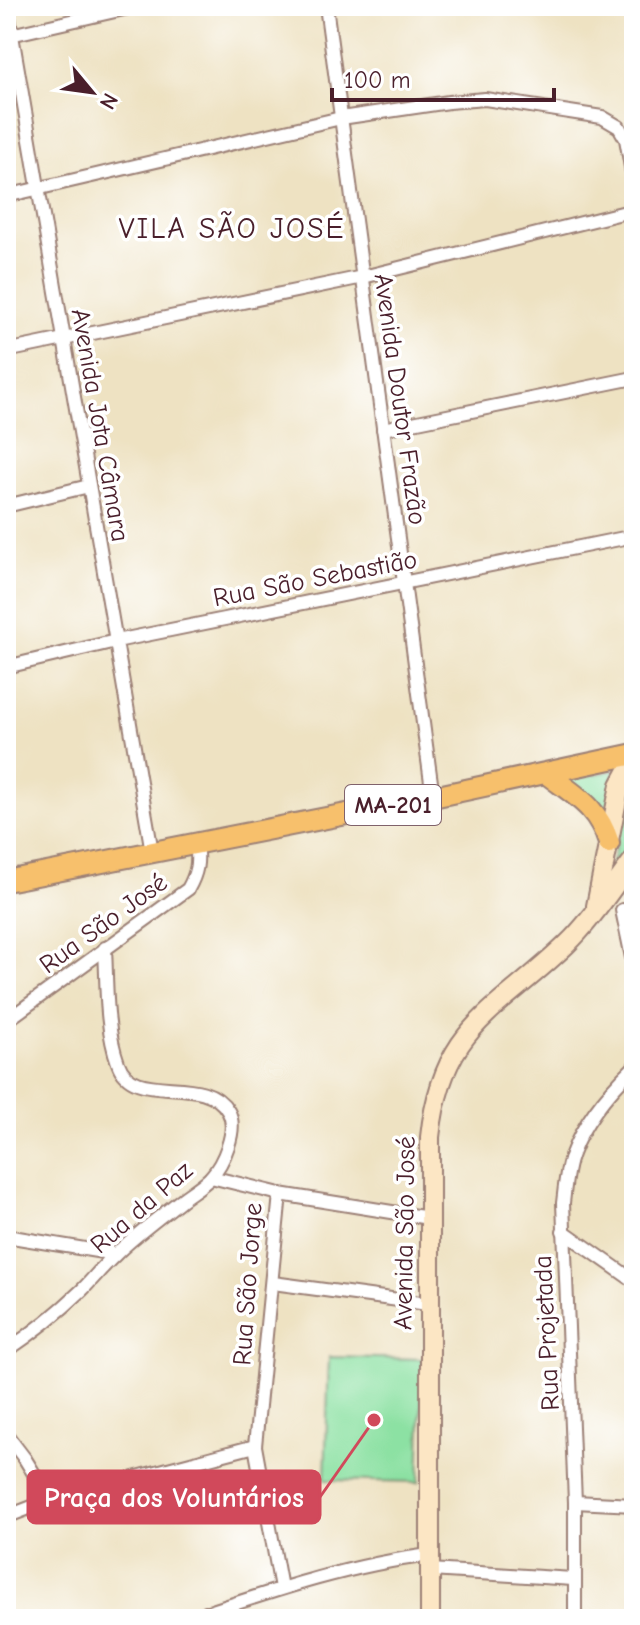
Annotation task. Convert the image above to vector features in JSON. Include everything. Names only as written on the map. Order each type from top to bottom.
[{"type":"main road","name":"MA-201","points":[[6,881],[634,756]]},
{"type":"main road","points":[[547,774],[592,809],[602,822],[609,843]]},
{"type":"street","name":"Avenida Jota Câmara","points":[[7,6],[9,35],[152,852]]},
{"type":"street","points":[[9,35],[137,6]]},
{"type":"street","name":"Avenida Doutor Frazão","points":[[326,6],[433,797]]},
{"type":"street","points":[[6,196],[341,118],[485,99],[602,117],[619,127],[626,139],[634,184]]},
{"type":"street","points":[[6,351],[363,277],[634,210]]},
{"type":"street","points":[[383,429],[634,378]]},
{"type":"street","points":[[6,506],[89,486]]},
{"type":"street","name":"Rua São Sebastião","points":[[6,667],[116,641],[634,536]]},
{"type":"street","name":"Avenida São José","points":[[595,911],[620,785],[634,756]]},
{"type":"street","name":"Rua São José","points":[[6,1021],[188,889],[197,873],[199,859],[196,843]]},
{"type":"street","name":"Avenida São José","points":[[430,1619],[428,1304],[433,1108],[448,1062],[468,1032],[562,949],[634,859]]},
{"type":"street","points":[[595,911],[628,909],[634,967]]},
{"type":"street","name":"Rua da Paz","points":[[6,1351],[43,1325],[81,1291],[115,1254],[211,1177],[226,1151],[231,1128],[230,1114],[222,1102],[208,1092],[142,1085],[128,1078],[118,1065],[110,1028],[105,948]]},
{"type":"street","name":"Rua Projetada","points":[[575,1619],[575,1502],[563,1203],[571,1154],[588,1122],[615,1085],[634,1067]]},
{"type":"street","name":"Rua São Jorge","points":[[211,1177],[280,1194],[255,1446],[281,1588]]},
{"type":"street","points":[[280,1194],[429,1218]]},
{"type":"street","points":[[563,1231],[634,1281]]},
{"type":"street","points":[[6,1236],[115,1254]]},
{"type":"street","points":[[273,1283],[428,1304]]},
{"type":"street","points":[[6,1434],[50,1500]]},
{"type":"street","points":[[6,1517],[50,1500],[255,1446]]},
{"type":"street","points":[[575,1502],[634,1505]]},
{"type":"street","points":[[188,1619],[281,1588],[387,1560],[573,1579]]},
{"type":"green space","points":[[615,770],[607,818],[567,780]]},
{"type":"green space","points":[[634,778],[634,844],[610,873],[627,791]]},
{"type":"green space","points":[[329,1357],[423,1359],[419,1482],[325,1480]]},
{"type":"place","name":"Praça dos Voluntários","points":[[374,1420]]},
{"type":"district","name":"VILA SÃO JOSÉ","points":[[232,228]]}]
